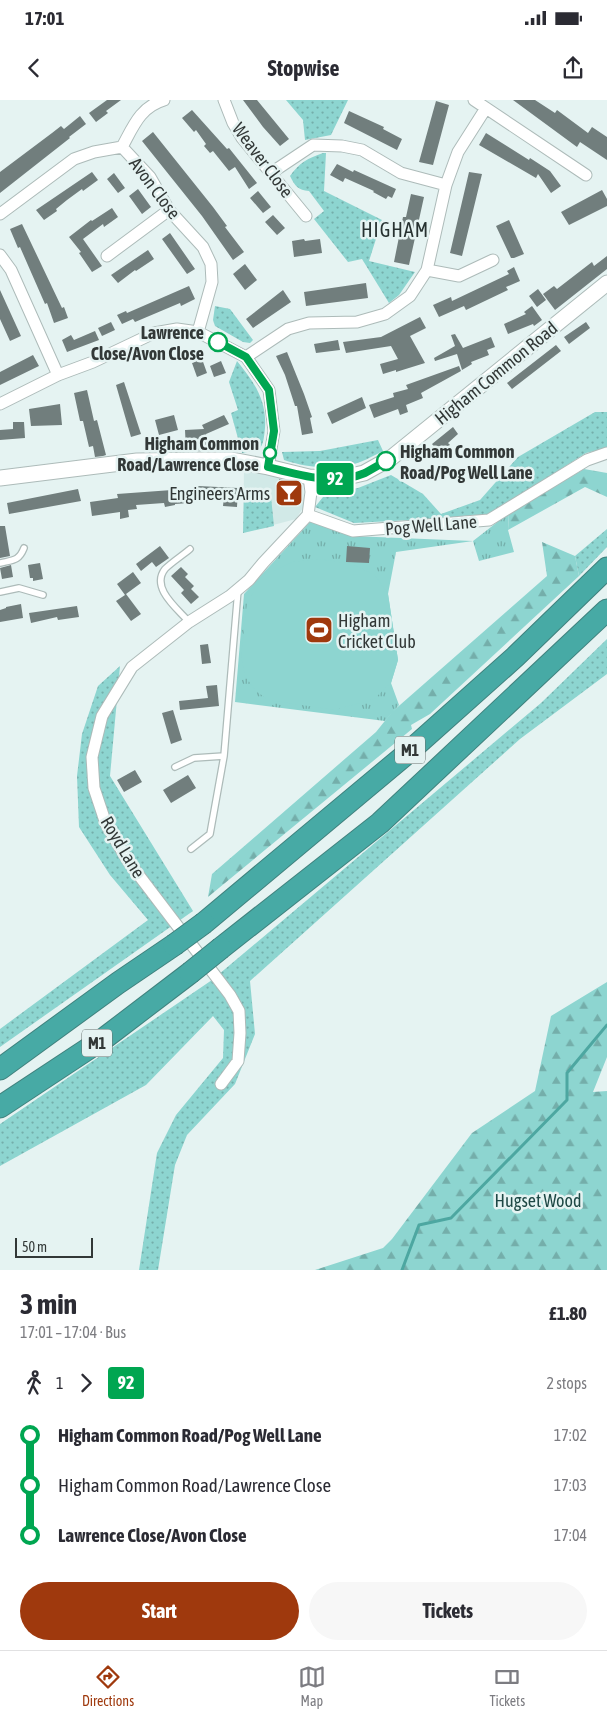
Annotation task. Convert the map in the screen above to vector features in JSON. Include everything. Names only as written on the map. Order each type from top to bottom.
[{"type":"highway","name":"M1","points":[[0,1069],[204,923],[404,756],[516,658],[607,568]]},
{"type":"highway","name":"M1","points":[[0,1107],[106,1037],[380,823],[607,610]]},
{"type":"street","points":[[122,147],[138,118],[152,103],[164,100]]},
{"type":"street","name":"Weaver Close","points":[[224,100],[233,123],[242,138],[306,216]]},
{"type":"street","points":[[474,100],[586,175]]},
{"type":"street","points":[[246,357],[288,330],[309,323],[357,322],[385,314],[410,296],[427,270],[446,185],[458,152],[486,108]]},
{"type":"street","points":[[271,173],[313,145],[342,146],[362,150],[402,173],[446,185]]},
{"type":"street","name":"Avon Close","points":[[0,214],[74,159],[94,152],[122,147],[150,177],[169,210],[203,247],[211,264],[212,282],[198,332]]},
{"type":"street","points":[[107,256],[169,210]]},
{"type":"street","points":[[0,255],[11,270],[58,375]]},
{"type":"street","points":[[427,270],[458,276],[493,260]]},
{"type":"street","name":"Higham Common Road","points":[[0,478],[137,461],[232,460],[309,477],[338,479],[364,473],[391,458],[607,283]]},
{"type":"street","points":[[0,404],[58,375],[93,362],[154,333],[177,329],[198,332],[246,357],[269,390],[274,431],[268,467]]},
{"type":"street","name":"Pog Well Lane","points":[[308,515],[353,531],[489,520],[587,460],[607,453]]},
{"type":"street","points":[[308,515],[311,492],[309,477]]},
{"type":"street","name":"Royd Lane","points":[[221,1084],[238,1061],[239,1011],[230,995],[128,861],[106,824],[94,788],[92,757],[102,716],[132,667],[189,622],[238,590],[308,515]]},
{"type":"lane","points":[[0,563],[15,560],[20,556],[24,548]]},
{"type":"lane","points":[[189,622],[163,593],[161,578],[165,569],[190,549]]},
{"type":"lane","points":[[0,592],[19,588],[43,595]]},
{"type":"lane","points":[[191,850],[210,834],[224,756],[238,590]]},
{"type":"lane","points":[[176,767],[194,758],[224,756]]},
{"type":"shaded area","points":[[244,469],[298,478],[303,487],[304,506],[296,519],[243,533]]},
{"type":"green space","points":[[286,100],[348,100],[331,135],[305,140],[303,120]]},
{"type":"green space","points":[[326,153],[324,191],[382,220],[369,261],[415,272],[399,295],[389,303],[362,259],[348,262],[314,219],[324,211],[309,191],[297,187],[290,176],[304,161]]},
{"type":"green space","points":[[215,306],[230,309],[253,340],[250,343],[243,342],[215,326],[213,320]]},
{"type":"green space","points":[[237,361],[249,376],[262,400],[265,418],[264,440],[259,450],[242,453],[231,413],[238,410],[229,382]]},
{"type":"green space","points":[[595,412],[607,412],[607,448],[586,453],[487,516],[354,523],[315,507],[327,492],[358,488],[391,475],[423,494],[441,514],[480,500],[518,457]]},
{"type":"green space","points":[[378,440],[383,451],[358,463],[342,467],[317,467],[284,460],[282,452],[320,451]]},
{"type":"green space","points":[[584,469],[607,473],[607,497],[585,487],[508,530],[509,513]]},
{"type":"green space","points":[[244,489],[271,497],[274,526],[243,533]]},
{"type":"green space","points":[[509,513],[508,530],[514,552],[479,561],[473,541]]},
{"type":"green space","name":"Higham Cricket Club","points":[[311,521],[352,536],[473,541],[396,552],[388,594],[398,660],[391,683],[399,705],[385,721],[235,702],[244,594]]},
{"type":"green space","points":[[607,529],[607,547],[579,576],[575,556]]},
{"type":"green space","points":[[542,542],[575,556],[579,576],[430,714],[411,725],[412,729],[208,897],[212,874],[376,732],[392,712],[547,576]]},
{"type":"green space","name":"Higham Cricket Club","points":[[319,559],[352,564],[375,575],[388,594],[398,660],[391,683],[374,699],[335,710],[268,700],[255,690],[245,676],[241,656],[247,603],[254,591],[274,571],[292,562]]},
{"type":"green space","points":[[607,639],[607,674],[520,739],[250,981],[255,1034],[235,1084],[187,1135],[175,1165],[158,1270],[139,1270],[157,1153],[176,1115],[223,1058],[224,1030],[213,1016],[146,1085],[0,1166],[0,1124],[212,980],[541,703]]},
{"type":"green space","points":[[120,666],[110,776],[193,911],[0,1047],[0,1029],[148,920],[110,875],[79,827],[77,776],[82,734],[98,686]]},
{"type":"green space","name":"Hugset Wood","points":[[607,982],[607,1057],[593,1092],[607,1091],[607,1270],[315,1270],[383,1248],[392,1239],[472,1133],[535,1091],[551,1016]]},
{"type":"building","points":[[107,100],[121,100],[106,111],[108,113],[96,122],[89,113]]},
{"type":"building","points":[[243,100],[257,100],[289,139],[280,146]]},
{"type":"building","points":[[513,100],[535,100],[555,113],[557,110],[588,133],[592,127],[607,137],[607,160],[580,142],[577,147]]},
{"type":"building","points":[[436,101],[449,105],[433,165],[419,162]]},
{"type":"building","points":[[192,110],[227,149],[229,148],[257,183],[249,189],[235,167],[229,171],[213,151],[210,153],[196,130],[194,132],[182,118]]},
{"type":"building","points":[[349,111],[384,127],[383,129],[402,139],[397,150],[344,123]]},
{"type":"building","points":[[80,116],[86,124],[0,193],[0,172],[61,126],[64,129]]},
{"type":"building","points":[[153,132],[213,207],[244,252],[233,260],[202,216],[142,141]]},
{"type":"building","points":[[486,133],[550,171],[561,186],[551,193],[538,174],[536,178],[479,145]]},
{"type":"building","points":[[337,164],[396,189],[392,198],[388,196],[386,199],[374,191],[345,178],[343,182],[330,175]]},
{"type":"building","points":[[92,172],[98,180],[67,200],[56,209],[57,211],[44,220],[36,210]]},
{"type":"building","points":[[469,172],[482,174],[462,256],[450,253]]},
{"type":"building","points":[[114,173],[125,188],[118,193],[107,179]]},
{"type":"building","points":[[138,189],[151,207],[142,214],[129,196]]},
{"type":"building","points":[[602,190],[607,199],[607,206],[569,225],[561,212]]},
{"type":"building","points":[[258,191],[271,207],[263,213],[250,198]]},
{"type":"building","points":[[411,194],[424,197],[409,265],[394,262],[403,217],[406,217]]},
{"type":"building","points":[[112,208],[118,217],[104,227],[103,224],[83,239],[102,266],[92,272],[79,253],[81,252],[69,237],[91,220]]},
{"type":"building","points":[[273,215],[285,228],[277,235],[265,222]]},
{"type":"building","points":[[509,220],[524,254],[514,258],[511,258],[496,226]]},
{"type":"building","points":[[22,224],[68,318],[54,323],[47,303],[45,304],[10,229]]},
{"type":"building","points":[[170,233],[195,269],[187,274],[162,239]]},
{"type":"building","points":[[304,239],[305,241],[320,239],[322,253],[294,257],[292,241]]},
{"type":"building","points":[[148,250],[154,259],[118,283],[111,275]]},
{"type":"building","points":[[607,256],[607,269],[555,310],[543,294],[554,286],[557,289],[592,262],[594,266]]},
{"type":"building","points":[[245,264],[257,280],[245,290],[233,274]]},
{"type":"building","points":[[514,267],[520,281],[506,287],[508,290],[466,310],[464,306],[439,317],[433,305],[451,297],[452,301],[509,274],[507,271]]},
{"type":"building","points":[[366,283],[368,298],[306,306],[304,292]]},
{"type":"building","points":[[189,286],[195,299],[181,306],[180,303],[135,322],[133,319],[122,324],[117,315],[126,311],[127,313]]},
{"type":"building","points":[[538,289],[546,300],[537,307],[529,296]]},
{"type":"building","points":[[0,290],[21,336],[10,341],[0,319]]},
{"type":"building","points":[[283,290],[291,302],[253,328],[246,319]]},
{"type":"building","points":[[532,306],[542,320],[534,326],[533,324],[508,334],[504,324],[526,314],[524,312]]},
{"type":"building","points":[[420,317],[426,328],[410,336],[425,363],[383,374],[380,364],[398,359],[391,346],[346,353],[343,342],[381,337]]},
{"type":"building","points":[[111,322],[115,330],[102,336],[98,328]]},
{"type":"building","points":[[586,322],[590,328],[569,344],[564,337]]},
{"type":"building","points":[[95,331],[99,340],[67,352],[62,340],[71,335],[74,340]]},
{"type":"building","points":[[455,334],[463,348],[491,337],[495,347],[487,350],[489,355],[471,362],[472,364],[462,370],[457,354],[435,361],[434,358],[455,346],[451,335]]},
{"type":"building","points":[[338,340],[340,350],[316,353],[314,344]]},
{"type":"building","points":[[556,345],[561,351],[512,389],[507,383]]},
{"type":"building","points":[[287,352],[312,417],[310,418],[313,433],[302,435],[297,406],[295,406],[285,375],[276,356]]},
{"type":"building","points":[[33,355],[39,366],[0,385],[0,372]]},
{"type":"building","points":[[202,359],[207,373],[197,377],[192,363]]},
{"type":"building","points":[[221,361],[226,373],[214,377],[210,366]]},
{"type":"building","points":[[459,366],[461,371],[421,393],[423,398],[406,405],[408,412],[400,415],[398,409],[374,418],[369,405],[394,397],[393,393],[408,389],[406,385]]},
{"type":"building","points":[[124,382],[141,434],[131,437],[116,385]]},
{"type":"building","points":[[87,390],[94,421],[97,420],[106,455],[103,456],[95,457],[93,446],[89,447],[83,421],[80,421],[74,393]]},
{"type":"building","points":[[362,397],[366,408],[332,424],[327,413]]},
{"type":"building","points":[[60,404],[62,425],[31,426],[29,409]]},
{"type":"building","points":[[174,415],[178,430],[159,435],[155,420]]},
{"type":"building","points":[[224,415],[229,424],[206,434],[208,450],[186,451],[185,430],[204,429],[202,425]]},
{"type":"building","points":[[13,422],[24,422],[25,438],[0,440],[0,430],[13,429]]},
{"type":"building","points":[[453,427],[458,434],[440,454],[432,444]]},
{"type":"building","name":"Engineers Arms","points":[[279,479],[295,483],[298,503],[283,505]]},
{"type":"building","points":[[198,486],[238,488],[237,507],[223,506],[224,497],[198,496]]},
{"type":"building","points":[[78,489],[81,501],[9,514],[7,503]]},
{"type":"building","points":[[172,490],[173,492],[188,491],[189,503],[165,507],[164,503],[136,505],[137,509],[128,510],[129,517],[120,519],[120,512],[92,516],[90,502],[118,498],[117,494]]},
{"type":"building","points":[[0,526],[5,526],[10,556],[0,558]]},
{"type":"building","points":[[160,546],[169,558],[156,567],[152,562],[141,571],[136,564]]},
{"type":"building","points":[[347,546],[370,548],[369,563],[346,562]]},
{"type":"building","points":[[40,563],[43,579],[33,581],[33,578],[30,578],[28,565]]},
{"type":"building","points":[[11,565],[13,577],[2,579],[0,568]]},
{"type":"building","points":[[181,567],[188,574],[185,577],[194,586],[191,589],[199,597],[191,604],[181,593],[184,590],[171,576]]},
{"type":"building","points":[[133,572],[141,583],[126,594],[141,614],[131,621],[116,601],[125,595],[117,584]]},
{"type":"building","points":[[21,604],[23,618],[0,622],[0,610]]},
{"type":"building","points":[[77,606],[79,617],[58,620],[57,617],[31,623],[29,613]]},
{"type":"building","points":[[208,644],[211,663],[202,664],[200,645]]},
{"type":"building","points":[[217,685],[219,706],[180,710],[179,701],[208,698],[206,686]]},
{"type":"building","points":[[173,710],[182,740],[171,744],[162,713]]},
{"type":"building","points":[[135,770],[142,782],[124,792],[117,780]]},
{"type":"building","points":[[188,775],[196,788],[171,803],[163,790]]},
{"type":"waterway","points":[[402,1270],[419,1225],[451,1218],[567,1100],[567,1073],[607,1025]]},
{"type":"bus line","name":"92","points":[[218,342],[246,357],[269,390],[274,431],[268,467],[309,477],[338,479],[364,473],[386,461]]},
{"type":"place","name":"Lawrence Close/Avon Close","points":[[218,342]]},
{"type":"place","name":"Higham Common Road/Lawrence Close","points":[[270,453]]},
{"type":"place","name":"Higham Common Road/Pog Well Lane","points":[[386,461]]},
{"type":"place","name":"Engineers Arms","points":[[289,493]]},
{"type":"place","name":"Higham Cricket Club","points":[[319,630]]},
{"type":"district","name":"HIGHAM","points":[[395,229]]}]
